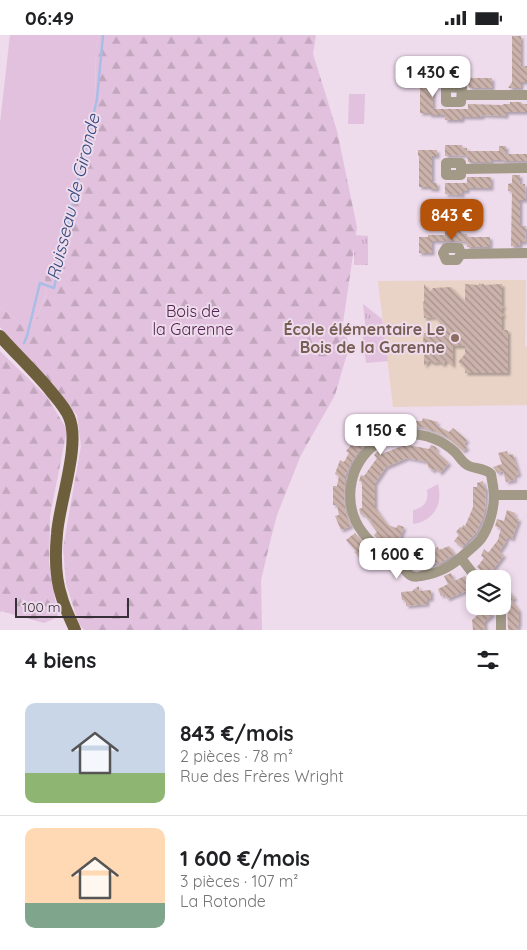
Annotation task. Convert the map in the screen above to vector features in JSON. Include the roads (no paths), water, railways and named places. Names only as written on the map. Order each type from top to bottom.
[{"type":"main road","points":[[0,336],[56,397],[70,419],[73,445],[61,504],[56,561],[57,579],[62,599],[75,630]]},
{"type":"street","points":[[462,95],[527,95]]},
{"type":"street","points":[[461,169],[527,168]]},
{"type":"street","points":[[461,254],[527,253]]},
{"type":"street","points":[[403,434],[430,436],[448,446],[468,466],[489,471],[494,495],[493,509],[480,540],[461,558],[442,571],[415,577],[409,575],[394,554],[372,543],[362,532],[351,511],[350,488],[355,470],[372,447],[392,436],[403,434]]},
{"type":"street","points":[[494,495],[527,495]]},
{"type":"street","points":[[461,558],[471,570]]},
{"type":"street","points":[[501,615],[501,630]]},
{"type":"waterway","name":"Ruisseau de Gironde","points":[[24,343],[40,283],[54,288],[97,99],[103,35]]},
{"type":"place","name":"École élémentaire Le Bois de la Garenne","points":[[455,338]]},
{"type":"park label","name":"Bois de la Garenne","points":[[193,320]]}]
